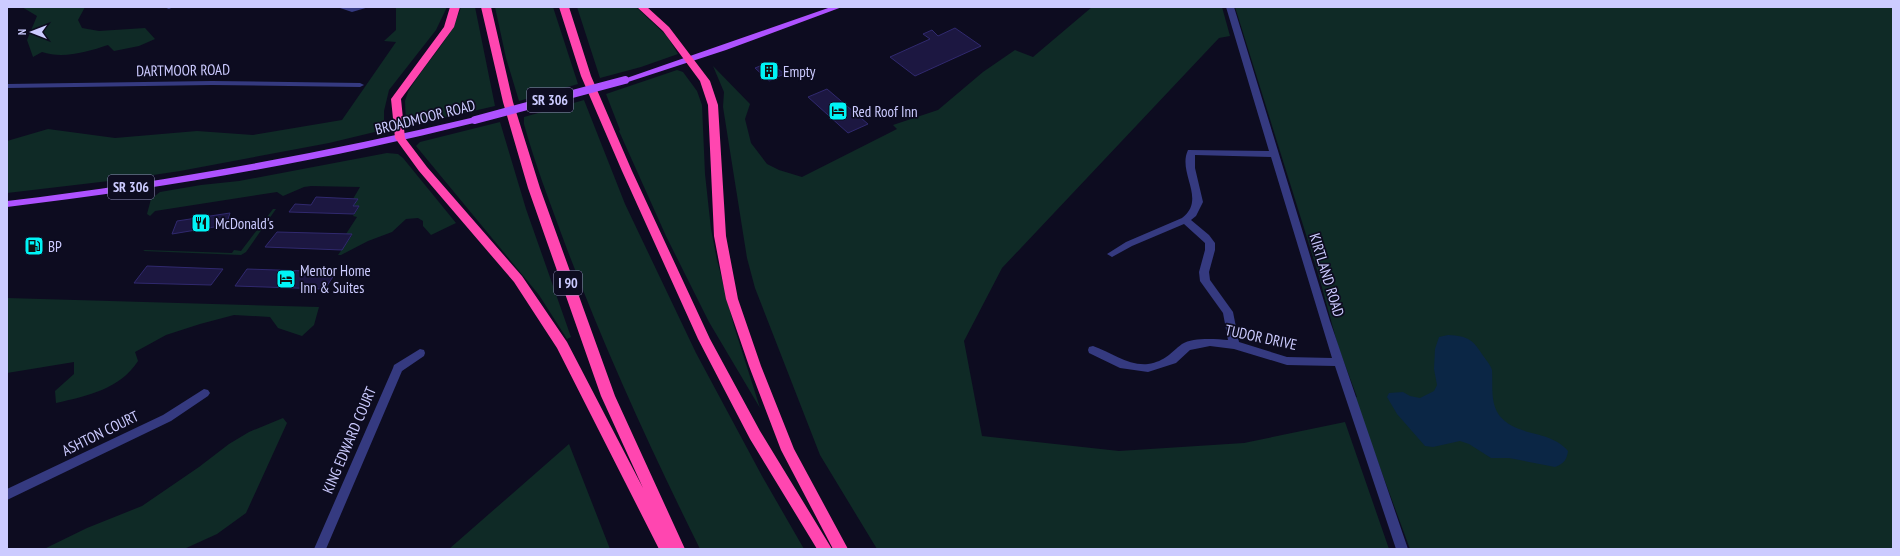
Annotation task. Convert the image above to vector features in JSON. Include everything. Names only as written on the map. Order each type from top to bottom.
[{"type":"highway","points":[[455,7],[449,27],[396,99],[400,138],[423,169],[518,279],[548,322],[562,345],[667,549]]},
{"type":"highway","name":"I 90","points":[[486,7],[508,102],[534,188],[608,396],[678,549]]},
{"type":"highway","points":[[564,7],[586,76],[627,171],[704,339],[755,435],[825,549]]},
{"type":"highway","points":[[642,7],[666,29],[705,80],[714,105],[720,236],[732,299],[755,366],[788,450],[841,549]]},
{"type":"main road","name":"BROADMOOR ROAD","points":[[7,204],[149,185],[255,167],[400,138],[475,120],[625,80],[689,60],[838,7]]},
{"type":"street","points":[[342,7],[352,10],[365,7]]},
{"type":"street","name":"KIRTLAND ROAD","points":[[1230,7],[1338,362],[1402,549]]},
{"type":"street","name":"DARTMOOR ROAD","points":[[7,86],[212,83],[360,85]]},
{"type":"street","points":[[1112,254],[1129,244],[1185,220],[1193,214],[1198,202],[1191,168],[1191,152],[1274,154]]},
{"type":"street","points":[[1185,220],[1206,237],[1210,243],[1210,250],[1204,272],[1205,281],[1228,312],[1234,345]]},
{"type":"street","name":"TUDOR DRIVE","points":[[1093,350],[1124,365],[1148,368],[1172,360],[1187,346],[1210,342],[1234,345],[1288,361],[1338,362]]},
{"type":"street","name":"KING EDWARD COURT","points":[[320,549],[398,368],[420,353]]},
{"type":"street","name":"ASHTON COURT","points":[[7,495],[167,418],[204,393]]},
{"type":"green space","points":[[22,7],[85,7],[78,20],[82,28],[99,31],[145,28],[155,39],[139,46],[114,51],[108,45],[75,54],[58,55],[42,52],[33,57],[27,40],[37,16]]},
{"type":"green space","points":[[396,7],[447,7],[436,30],[389,90],[384,111],[384,124],[388,125],[383,130],[329,143],[180,171],[7,193],[7,141],[48,129],[115,138],[197,131],[253,135],[342,120],[396,42],[384,41],[396,30]]},
{"type":"green space","points":[[461,7],[475,7],[495,106],[413,125],[406,125],[405,101],[408,92],[451,30]]},
{"type":"green space","points":[[495,7],[553,7],[578,84],[519,101],[506,58]]},
{"type":"green space","points":[[577,7],[636,7],[667,36],[678,54],[641,67],[600,78]]},
{"type":"green space","points":[[1092,7],[1222,7],[1230,36],[1219,38],[1002,268],[964,341],[982,436],[1119,451],[1244,443],[1345,422],[1389,549],[877,549],[820,455],[755,288],[747,258],[723,107],[724,92],[713,66],[750,104],[745,119],[751,143],[767,164],[779,170],[802,177],[897,129],[893,125],[938,110],[983,72],[1015,50],[1033,57]]},
{"type":"green space","points":[[1235,7],[1893,7],[1893,549],[1410,549],[1354,397],[1357,397],[1338,346],[1318,273]]},
{"type":"green space","points":[[677,70],[683,72],[697,91],[702,105],[705,174],[711,229],[717,260],[734,326],[760,408],[709,322],[666,236],[619,131],[620,130],[606,94]]},
{"type":"green space","points":[[584,100],[625,204],[696,353],[762,476],[804,549],[700,549],[626,393],[592,313],[546,192],[524,124],[524,117]]},
{"type":"green space","points":[[500,122],[526,209],[571,337],[567,339],[539,295],[416,146],[420,142]]},
{"type":"green space","points":[[387,153],[398,154],[403,158],[456,223],[431,235],[423,226],[423,221],[418,218],[406,219],[392,232],[338,255],[352,235],[346,234],[357,217],[353,216],[359,207],[353,206],[358,199],[353,199],[360,187],[311,186],[304,187],[283,196],[277,192],[155,211],[150,216],[147,214],[151,199],[160,192],[201,185],[239,181]]},
{"type":"green space","points":[[273,209],[276,209],[246,252],[241,255],[143,251],[232,253],[234,250],[241,251]]},
{"type":"green space","points":[[7,298],[319,307],[314,325],[302,336],[278,328],[270,317],[234,315],[166,335],[135,352],[138,361],[131,371],[112,385],[91,394],[56,403],[55,391],[74,374],[74,362],[7,373]]},
{"type":"green space","points":[[283,418],[287,423],[246,513],[217,534],[184,549],[44,549],[87,528],[142,506],[199,467],[229,444],[249,432]]},
{"type":"green space","points":[[569,444],[610,549],[449,549]]},
{"type":"water","points":[[1448,335],[1461,336],[1470,340],[1489,364],[1492,370],[1492,393],[1494,405],[1499,415],[1506,422],[1515,427],[1552,439],[1561,444],[1568,451],[1566,459],[1563,463],[1555,467],[1509,458],[1491,458],[1469,444],[1460,441],[1433,447],[1425,446],[1397,414],[1387,397],[1389,393],[1403,392],[1410,396],[1420,398],[1434,391],[1437,385],[1434,369],[1435,349],[1439,337]]},
{"type":"building","points":[[955,28],[981,46],[915,76],[890,57],[930,39],[923,34],[932,30],[938,36]]},
{"type":"building","name":"Empty","points":[[770,62],[784,74],[769,81],[755,68]]},
{"type":"building","name":"Red Roof Inn","points":[[827,89],[868,124],[848,133],[808,97]]},
{"type":"building","points":[[316,197],[358,199],[353,206],[359,206],[354,214],[289,212],[295,204],[311,205]]},
{"type":"building","name":"McDonald's","points":[[230,213],[226,225],[172,234],[177,221]]},
{"type":"building","name":"Mentor Home Inn & Suites","points":[[277,232],[352,234],[342,250],[265,247]]},
{"type":"building","points":[[147,266],[223,269],[211,285],[134,283]]},
{"type":"building","name":"Mentor Home Inn & Suites","points":[[247,269],[336,272],[325,289],[235,286]]},
{"type":"place","name":"Empty","points":[[769,71]]},
{"type":"place","name":"Red Roof Inn","points":[[838,111]]},
{"type":"place","name":"McDonald's","points":[[201,223]]},
{"type":"place","name":"BP","points":[[34,246]]},
{"type":"place","name":"Mentor Home Inn & Suites","points":[[286,279]]}]
